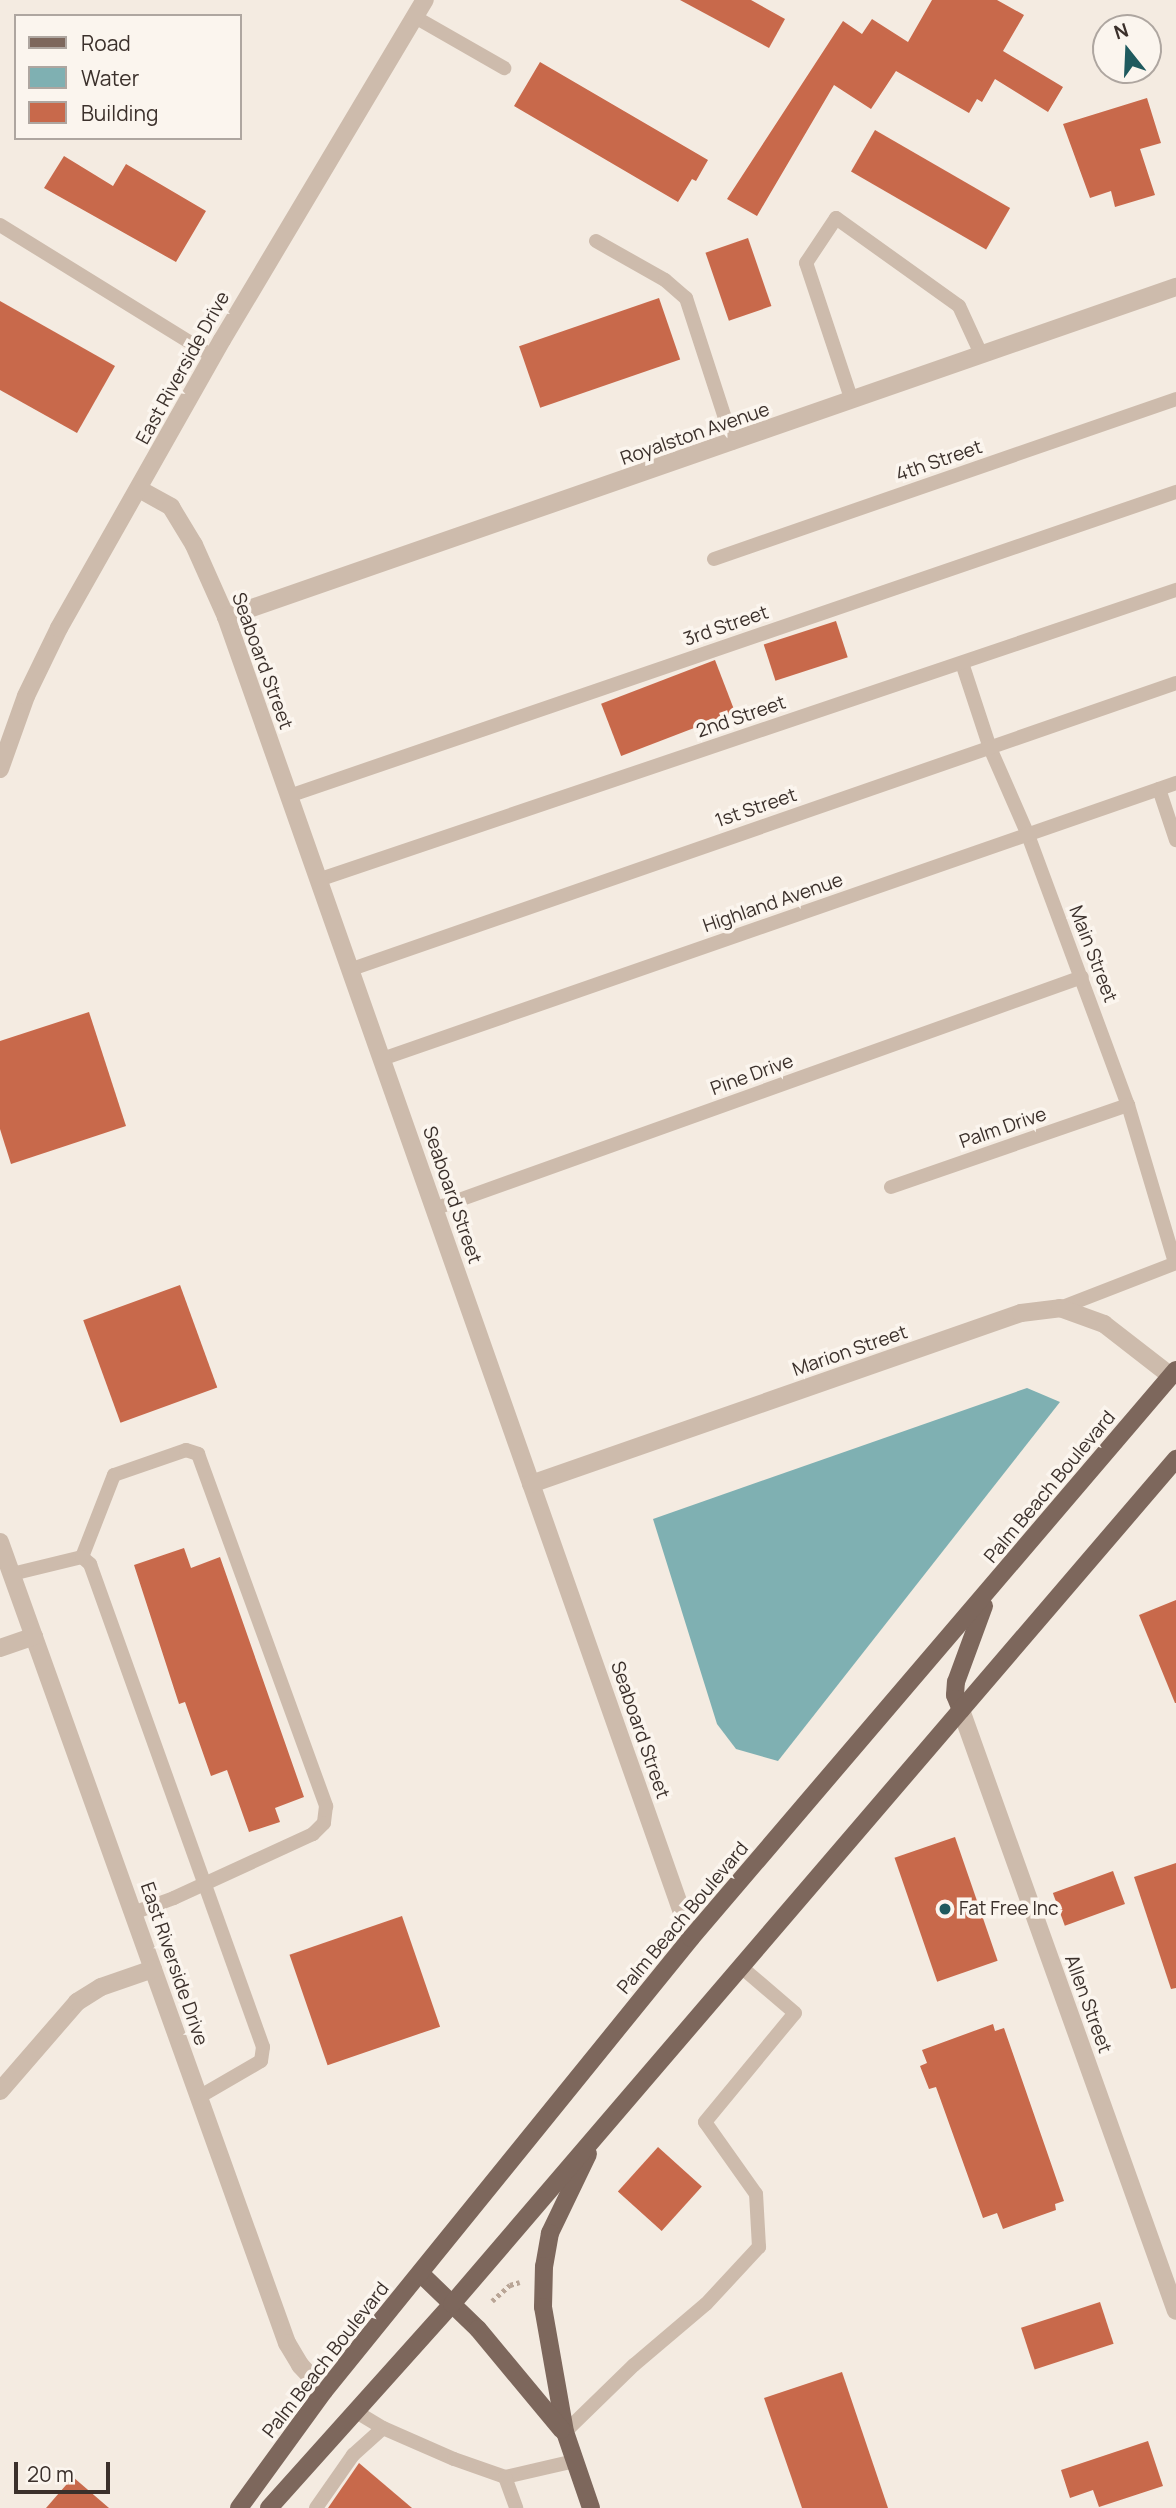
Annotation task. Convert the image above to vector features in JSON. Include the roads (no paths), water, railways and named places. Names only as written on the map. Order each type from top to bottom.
[{"type":"main road","name":"Palm Beach Boulevard","points":[[239,2508],[324,2391],[691,1938],[989,1592],[1173,1373]]},
{"type":"main road","points":[[277,2506],[355,2410],[452,2304],[604,2123],[1176,1459]]},
{"type":"main road","points":[[961,1710],[955,1695],[956,1682],[989,1592]]},
{"type":"main road","points":[[591,2508],[565,2432],[549,2352],[543,2307],[544,2266],[550,2233],[604,2123]]},
{"type":"main road","points":[[421,2274],[509,2364],[565,2432]]},
{"type":"street","name":"East Riverside Drive","points":[[0,769],[26,696],[59,628],[212,356],[425,0]]},
{"type":"street","name":"Royalston Avenue","points":[[226,617],[1176,287]]},
{"type":"street","name":"Seaboard Street","points":[[139,489],[171,507],[194,545],[226,617],[691,1938]]},
{"type":"street","name":"Marion Street","points":[[530,1483],[1021,1313],[1060,1308],[1104,1324],[1173,1373]]},
{"type":"street","name":"East Riverside Drive","points":[[0,1542],[287,2343],[300,2365],[324,2391]]},
{"type":"street","points":[[0,1647],[34,1636]]},
{"type":"street","name":"Allen Street","points":[[961,1710],[1176,2311]]},
{"type":"street","points":[[0,2091],[77,2002],[101,1987],[152,1969]]},
{"type":"lane","points":[[415,17],[504,68]]},
{"type":"lane","points":[[851,398],[806,262],[836,218],[959,306],[981,354]]},
{"type":"lane","points":[[0,225],[212,356]]},
{"type":"lane","points":[[596,241],[665,280],[686,298],[733,443]]},
{"type":"lane","name":"4th Street","points":[[714,559],[1176,399]]},
{"type":"lane","name":"3rd Street","points":[[289,796],[1176,492]]},
{"type":"lane","name":"2nd Street","points":[[318,880],[1176,590]]},
{"type":"lane","name":"Main Street","points":[[962,663],[989,748],[1027,835],[1128,1105],[1176,1263]]},
{"type":"lane","name":"1st Street","points":[[349,970],[1176,683]]},
{"type":"lane","name":"Highland Avenue","points":[[382,1059],[1176,783]]},
{"type":"lane","points":[[1159,789],[1176,839]]},
{"type":"lane","name":"Pine Drive","points":[[434,1209],[1082,977]]},
{"type":"lane","name":"Palm Drive","points":[[891,1187],[1128,1105]]},
{"type":"lane","points":[[1060,1308],[1176,1263]]},
{"type":"lane","points":[[82,1557],[114,1475],[186,1450],[198,1454],[326,1806],[324,1823],[313,1833],[133,1913]]},
{"type":"lane","points":[[12,1574],[82,1557]]},
{"type":"lane","points":[[82,1557],[90,1564],[263,2047],[261,2062],[199,2097]]},
{"type":"lane","points":[[565,2432],[634,2365],[706,2304],[759,2247],[756,2194],[705,2122],[795,2013],[740,1966]]},
{"type":"lane","points":[[355,2410],[383,2428],[454,2459],[505,2477],[575,2461]]},
{"type":"lane","points":[[316,2508],[353,2455],[383,2428]]},
{"type":"lane","points":[[505,2477],[516,2508]]},
{"type":"water","points":[[1027,1388],[1060,1402],[778,1761],[736,1749],[717,1724],[653,1519]]},
{"type":"place","name":"Fat Free Inc","points":[[945,1909]]}]
